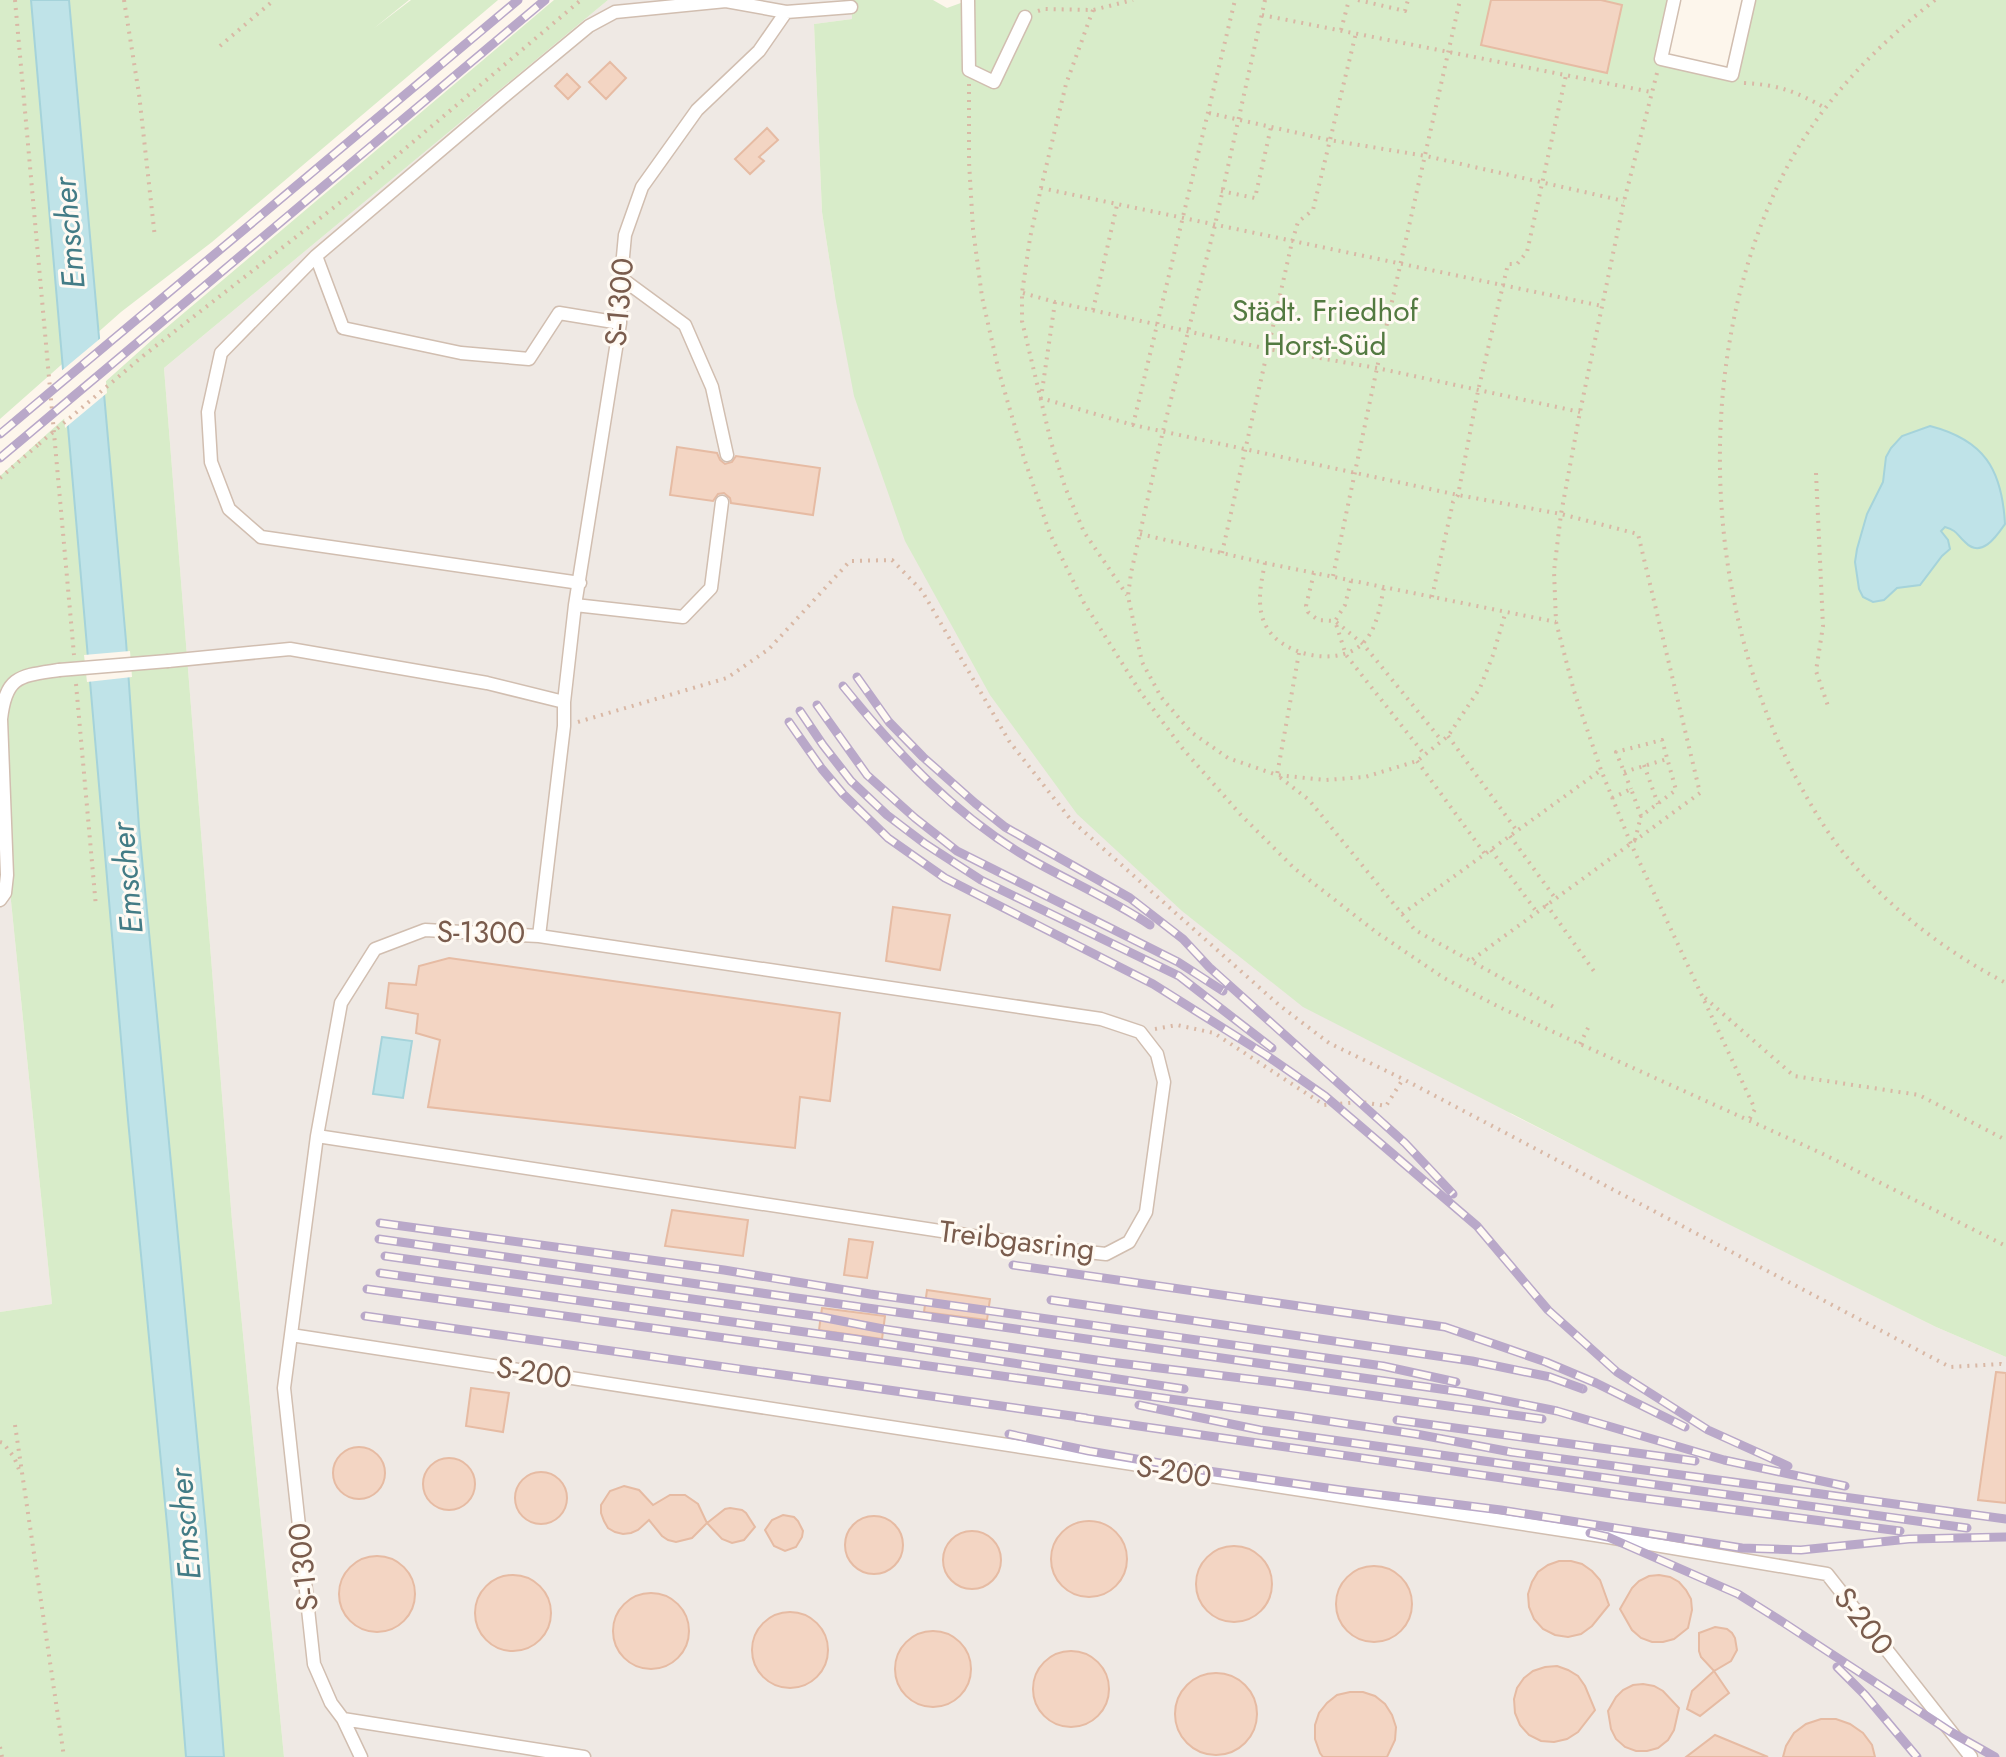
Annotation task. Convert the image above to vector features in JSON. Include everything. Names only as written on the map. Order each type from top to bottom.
[{"type":"lane","points":[[968,0],[969,70],[994,82],[1025,17]]},
{"type":"lane","points":[[1674,0],[1661,59],[1732,75],[1749,0]]},
{"type":"lane","points":[[580,583],[261,537],[229,509],[211,462],[208,412],[221,353],[316,256],[589,26],[615,12],[726,1],[786,12],[851,7]]},
{"type":"lane","name":"S-1300","points":[[361,1757],[343,1719],[331,1703],[314,1664],[284,1388],[317,1136],[341,1003],[375,949],[425,930],[539,936],[575,605],[620,323],[625,235],[642,187],[697,110],[759,51],[786,12]]},
{"type":"lane","points":[[316,256],[343,328],[461,353],[529,359],[559,313],[620,323]]},
{"type":"lane","points":[[621,278],[685,325],[712,387],[727,455]]},
{"type":"lane","points":[[575,605],[683,617],[711,588],[722,502]]},
{"type":"lane","points":[[2,894],[7,875],[1,719],[3,700],[12,684],[24,675],[290,649],[487,683],[564,702]]},
{"type":"lane","points":[[539,936],[1101,1019],[1140,1032]]},
{"type":"lane","name":"Treibgasring","points":[[317,1136],[1106,1254],[1129,1242],[1146,1212],[1164,1082],[1157,1054],[1140,1032]]},
{"type":"lane","name":"S-200","points":[[291,1335],[1608,1537],[1827,1574],[1971,1757]]},
{"type":"lane","points":[[343,1719],[584,1757]]},
{"type":"path","points":[[15,0],[75,668]]},
{"type":"path","points":[[124,0],[139,94],[155,238]]},
{"type":"path","points":[[220,46],[274,0]]},
{"type":"path","points":[[0,478],[143,356],[355,191],[581,0]]},
{"type":"path","points":[[1025,17],[1044,9],[1093,10],[1133,0]]},
{"type":"path","points":[[1133,425],[1235,0]]},
{"type":"path","points":[[1265,0],[1215,225],[1131,573],[1128,596],[1142,662],[1161,697],[1191,732],[1228,758],[1277,775],[1325,780],[1365,777],[1417,761],[1448,736],[1480,688],[1506,611]]},
{"type":"path","points":[[1341,30],[1347,0]]},
{"type":"path","points":[[1358,0],[1405,11],[1408,0]]},
{"type":"path","points":[[1333,576],[1460,0]]},
{"type":"path","points":[[1935,0],[1893,34],[1825,108],[1783,174],[1765,214],[1740,292],[1726,364],[1720,427],[1724,529],[1741,632],[1757,685],[1784,754],[1823,823],[1871,883],[1898,908],[1953,951],[2006,983]]},
{"type":"path","points":[[1093,10],[1066,84],[1041,188],[1022,293],[1022,321],[1065,487],[1084,532],[1128,596]]},
{"type":"path","points":[[1262,15],[1651,92]]},
{"type":"path","points":[[1222,553],[1292,242],[1298,222],[1313,210],[1356,33]]},
{"type":"path","points":[[1661,59],[1624,201],[1580,412],[1554,571],[1556,622],[1574,691],[1601,770],[1755,1109],[1749,1120]]},
{"type":"path","points":[[969,70],[969,162],[973,229],[982,297],[999,372],[1050,534],[1084,603],[1141,693],[1183,749],[1240,814],[1294,868],[1424,966],[1499,1007],[1835,1160],[2006,1246]]},
{"type":"path","points":[[1432,597],[1453,502],[1458,495],[1478,391],[1508,264],[1517,264],[1527,252],[1566,75]]},
{"type":"path","points":[[1209,113],[1329,140],[1426,156],[1624,201]]},
{"type":"path","points":[[1221,191],[1255,198],[1271,127]]},
{"type":"path","points":[[1041,188],[1602,306]]},
{"type":"path","points":[[1093,310],[1117,205]]},
{"type":"path","points":[[1022,293],[1268,349],[1377,368],[1580,412]]},
{"type":"path","points":[[1041,398],[1055,302]]},
{"type":"path","points":[[1041,398],[1133,425],[1561,514],[1638,534],[1700,793],[1469,962]]},
{"type":"path","points":[[1816,473],[1823,626],[1816,671],[1828,706]]},
{"type":"path","points":[[1139,533],[1265,563],[1556,622]]},
{"type":"path","points":[[564,726],[727,678],[769,649],[850,561],[892,560],[922,591],[1009,741],[1071,820],[1279,1005],[1329,1043],[1950,1367],[2006,1366]]},
{"type":"path","points":[[1265,563],[1260,587],[1260,612],[1278,643],[1299,653],[1346,655],[1363,644],[1375,624],[1384,587]]},
{"type":"path","points":[[1314,573],[1306,606],[1308,612],[1318,620],[1335,621],[1363,644],[1442,741]]},
{"type":"path","points":[[1351,581],[1345,605],[1335,621],[1346,655],[1425,755]]},
{"type":"path","points":[[1277,775],[1299,653]]},
{"type":"path","points":[[76,684],[96,907]]},
{"type":"path","points":[[1448,736],[1517,831]]},
{"type":"path","points":[[1633,842],[1641,816],[1616,752],[1662,740],[1676,790],[1641,816]]},
{"type":"path","points":[[1624,772],[1667,759]]},
{"type":"path","points":[[1417,761],[1485,854]]},
{"type":"path","points":[[1644,765],[1658,804]]},
{"type":"path","points":[[1402,914],[1601,770]]},
{"type":"path","points":[[1277,775],[1309,800],[1415,930],[1554,1007]]},
{"type":"path","points":[[1612,798],[1631,789]]},
{"type":"path","points":[[1510,836],[1555,898]]},
{"type":"path","points":[[1491,850],[1536,911]]},
{"type":"path","points":[[1546,904],[1596,974]]},
{"type":"path","points":[[1703,997],[1794,1076],[1919,1095],[2006,1140]]},
{"type":"path","points":[[1140,1032],[1177,1025],[1214,1033],[1324,1105],[1361,1102],[1386,1106],[1403,1079]]},
{"type":"path","points":[[1580,1044],[1589,1026]]},
{"type":"path","points":[[15,1425],[64,1757]]},
{"type":"path","points":[[0,1442],[14,1457],[23,1478]]},
{"type":"path","points":[[0,1747],[2,1757]]},
{"type":"shaded area","points":[[608,0],[851,0],[852,19],[814,24],[822,212],[835,296],[1511,1114],[1936,1327],[2006,1357],[2006,1757],[284,1757],[232,1221],[164,368]]},
{"type":"shaded area","points":[[0,793],[52,1304],[0,1312]]},
{"type":"green space","points":[[0,0],[409,0],[373,29],[411,0],[498,0],[212,242],[121,312],[0,419]]},
{"type":"green space","points":[[554,0],[608,0],[164,368],[232,1221],[284,1757],[0,1757],[0,1312],[52,1304],[0,793],[0,476],[153,339]]},
{"type":"green space","name":"Städt. Friedhof Horst-Süd","points":[[851,0],[933,0],[947,8],[969,0],[1674,0],[1661,59],[1732,75],[1749,0],[2006,0],[2006,1357],[1936,1327],[1708,1214],[1303,1007],[1182,911],[1077,814],[990,695],[905,541],[854,396],[822,212],[814,24],[852,19]]},
{"type":"water","name":"Emscher","points":[[31,0],[69,0],[126,641],[139,827],[206,1531],[224,1757],[186,1757]]},
{"type":"water","points":[[1930,426],[1964,439],[1987,460],[2000,487],[2005,524],[1988,544],[1977,548],[1971,547],[1955,531],[1945,527],[1941,531],[1950,549],[1920,585],[1897,588],[1884,600],[1873,602],[1863,597],[1859,589],[1855,562],[1867,514],[1883,482],[1886,457],[1891,448],[1902,436]]},
{"type":"water","points":[[382,1037],[412,1041],[403,1098],[373,1094]]},
{"type":"pier","points":[[102,337],[107,393],[65,428],[60,372]]},
{"type":"pier","points":[[130,651],[132,677],[87,682],[84,655]]},
{"type":"building","points":[[1491,0],[1601,0],[1622,5],[1607,73],[1481,45]]},
{"type":"building","points":[[610,62],[626,78],[606,99],[589,82]]},
{"type":"building","points":[[567,74],[580,87],[568,99],[555,86]]},
{"type":"building","points":[[767,128],[778,140],[759,157],[764,161],[750,174],[735,159]]},
{"type":"building","points":[[677,447],[717,453],[725,464],[732,462],[736,456],[820,468],[813,515],[731,503],[724,493],[718,494],[713,501],[670,495]]},
{"type":"building","points":[[893,907],[950,915],[940,970],[886,961]]},
{"type":"building","points":[[449,958],[840,1013],[830,1101],[800,1097],[795,1148],[428,1107],[440,1040],[416,1033],[418,1014],[386,1008],[389,983],[416,985],[419,966]]},
{"type":"building","points":[[672,1210],[748,1220],[743,1256],[665,1246]]},
{"type":"building","points":[[849,1239],[873,1242],[867,1278],[844,1275]]},
{"type":"building","points":[[927,1290],[990,1299],[987,1320],[924,1312]]},
{"type":"building","points":[[822,1308],[885,1316],[882,1339],[819,1330]]},
{"type":"building","points":[[1996,1372],[2006,1373],[2006,1503],[1978,1500]]},
{"type":"building","points":[[471,1388],[509,1393],[503,1432],[466,1426]]},
{"type":"building","points":[[359,1447],[377,1455],[385,1473],[377,1491],[359,1499],[341,1491],[333,1473],[341,1455]]},
{"type":"building","points":[[449,1458],[467,1466],[475,1484],[467,1502],[449,1510],[431,1502],[423,1484],[431,1466]]},
{"type":"building","points":[[541,1472],[559,1480],[567,1498],[559,1516],[541,1524],[523,1516],[515,1498],[523,1480]]},
{"type":"building","points":[[624,1486],[639,1490],[653,1505],[670,1495],[685,1495],[698,1504],[707,1523],[692,1538],[676,1542],[662,1536],[649,1520],[631,1533],[615,1532],[604,1521],[601,1505],[610,1491]]},
{"type":"building","points":[[730,1508],[746,1513],[755,1527],[744,1540],[732,1543],[722,1539],[707,1523]]},
{"type":"building","points":[[783,1515],[794,1517],[803,1531],[796,1547],[785,1551],[774,1546],[765,1530],[772,1520]]},
{"type":"building","points":[[874,1516],[895,1524],[903,1545],[895,1566],[874,1574],[853,1566],[845,1545],[853,1524]]},
{"type":"building","points":[[1089,1521],[1103,1524],[1116,1532],[1124,1545],[1127,1559],[1124,1573],[1116,1586],[1103,1594],[1089,1597],[1075,1594],[1062,1586],[1054,1573],[1051,1559],[1054,1545],[1062,1532],[1075,1524]]},
{"type":"building","points":[[972,1531],[993,1539],[1001,1560],[993,1581],[972,1589],[951,1581],[943,1560],[951,1539]]},
{"type":"building","points":[[1234,1546],[1248,1549],[1261,1557],[1269,1570],[1272,1584],[1269,1598],[1261,1611],[1248,1619],[1234,1622],[1220,1619],[1207,1611],[1199,1598],[1196,1584],[1199,1570],[1207,1557],[1220,1549]]},
{"type":"building","points":[[377,1556],[391,1559],[404,1567],[412,1580],[415,1594],[412,1608],[404,1621],[391,1629],[377,1632],[363,1629],[350,1621],[342,1608],[339,1594],[342,1580],[350,1567],[363,1559]]},
{"type":"building","points":[[1559,1561],[1582,1564],[1592,1571],[1600,1580],[1609,1605],[1592,1626],[1581,1634],[1568,1637],[1543,1629],[1529,1607],[1528,1594],[1538,1572]]},
{"type":"building","points":[[1374,1566],[1388,1569],[1401,1577],[1409,1590],[1412,1604],[1409,1618],[1401,1631],[1388,1639],[1374,1642],[1360,1639],[1347,1631],[1339,1618],[1336,1604],[1339,1590],[1347,1577],[1360,1569]]},
{"type":"building","points":[[513,1575],[527,1578],[540,1586],[548,1599],[551,1613],[548,1627],[540,1640],[527,1648],[513,1651],[499,1648],[486,1640],[478,1627],[475,1613],[478,1599],[486,1586],[499,1578]]},
{"type":"building","points":[[1659,1575],[1679,1582],[1691,1599],[1692,1610],[1688,1628],[1674,1639],[1652,1642],[1632,1630],[1620,1609],[1639,1581]]},
{"type":"building","points":[[651,1593],[665,1596],[678,1604],[686,1617],[689,1631],[686,1645],[678,1658],[665,1666],[651,1669],[637,1666],[624,1658],[616,1645],[613,1631],[616,1617],[624,1604],[637,1596]]},
{"type":"building","points":[[790,1612],[804,1615],[817,1623],[825,1636],[828,1650],[825,1664],[817,1677],[804,1685],[790,1688],[776,1685],[763,1677],[755,1664],[752,1650],[755,1636],[763,1623],[776,1615]]},
{"type":"building","points":[[1715,1627],[1732,1633],[1737,1650],[1731,1661],[1714,1671],[1701,1657],[1699,1633]]},
{"type":"building","points":[[933,1631],[947,1634],[960,1642],[968,1655],[971,1669],[968,1683],[960,1696],[947,1704],[933,1707],[919,1704],[906,1696],[898,1683],[895,1669],[898,1655],[906,1642],[919,1634]]},
{"type":"building","points":[[1071,1651],[1085,1654],[1098,1662],[1106,1675],[1109,1689],[1106,1703],[1098,1716],[1085,1724],[1071,1727],[1057,1724],[1044,1716],[1036,1703],[1033,1689],[1036,1675],[1044,1662],[1057,1654]]},
{"type":"building","points":[[1557,1666],[1578,1676],[1595,1710],[1578,1732],[1567,1739],[1541,1741],[1529,1735],[1520,1725],[1514,1699],[1517,1688],[1533,1671]]},
{"type":"building","points":[[1714,1671],[1729,1693],[1700,1716],[1687,1709],[1692,1691]]},
{"type":"building","points":[[1216,1673],[1232,1677],[1245,1685],[1253,1698],[1257,1714],[1253,1730],[1245,1743],[1232,1751],[1216,1755],[1200,1751],[1187,1743],[1179,1730],[1175,1714],[1179,1698],[1187,1685],[1200,1677]]},
{"type":"building","points":[[1643,1684],[1663,1691],[1679,1708],[1674,1730],[1668,1740],[1658,1748],[1636,1751],[1616,1739],[1608,1711],[1623,1690]]},
{"type":"building","points":[[1350,1692],[1375,1696],[1392,1715],[1396,1727],[1395,1740],[1387,1757],[1323,1757],[1320,1753],[1315,1739],[1319,1713],[1337,1695]]},
{"type":"building","points":[[1821,1719],[1836,1719],[1863,1733],[1872,1745],[1875,1757],[1783,1757],[1794,1733],[1806,1724]]},
{"type":"building","points":[[1715,1735],[1768,1757],[1686,1757]]},
{"type":"railway","points":[[0,434],[518,0]]},
{"type":"railway","points":[[0,458],[545,0]]},
{"type":"railway","points":[[857,677],[889,722],[975,803],[1005,827],[1130,898],[1183,939],[1209,967],[1405,1143],[1453,1194]]},
{"type":"railway","points":[[843,686],[906,759],[978,824],[1032,860],[1150,925]]},
{"type":"railway","points":[[817,705],[867,775],[957,851],[1178,962],[1223,991]]},
{"type":"railway","points":[[800,711],[851,781],[887,815],[924,843],[981,880],[1179,976],[1272,1048]]},
{"type":"railway","points":[[789,722],[843,794],[888,838],[945,878],[1153,984],[1325,1096],[1477,1226],[1548,1310],[1617,1372],[1708,1430],[1788,1466]]},
{"type":"railway","points":[[380,1223],[1383,1366],[1456,1382]]},
{"type":"railway","points":[[379,1239],[1462,1392],[1557,1411],[1724,1460],[1845,1486]]},
{"type":"railway","points":[[385,1256],[821,1317],[1110,1362],[1542,1419]]},
{"type":"railway","points":[[1013,1265],[1445,1327],[1546,1362],[1685,1427]]},
{"type":"railway","points":[[380,1273],[855,1339],[1184,1389]]},
{"type":"railway","points":[[367,1289],[1294,1416],[1511,1452],[2006,1519]]},
{"type":"railway","points":[[1051,1300],[1472,1361],[1550,1377],[1583,1389]]},
{"type":"railway","points":[[365,1316],[1086,1418]]},
{"type":"railway","points":[[1139,1405],[1260,1430],[1967,1528]]},
{"type":"railway","points":[[1076,1417],[1627,1496],[1900,1531]]},
{"type":"railway","points":[[1397,1420],[1695,1461]]},
{"type":"railway","points":[[1009,1434],[1201,1470],[1501,1510],[1742,1548],[1801,1550],[1909,1539],[2006,1537]]},
{"type":"railway","points":[[1590,1533],[1608,1537],[1738,1594],[1951,1732],[1995,1757]]},
{"type":"railway","points":[[1837,1667],[1917,1757]]}]
